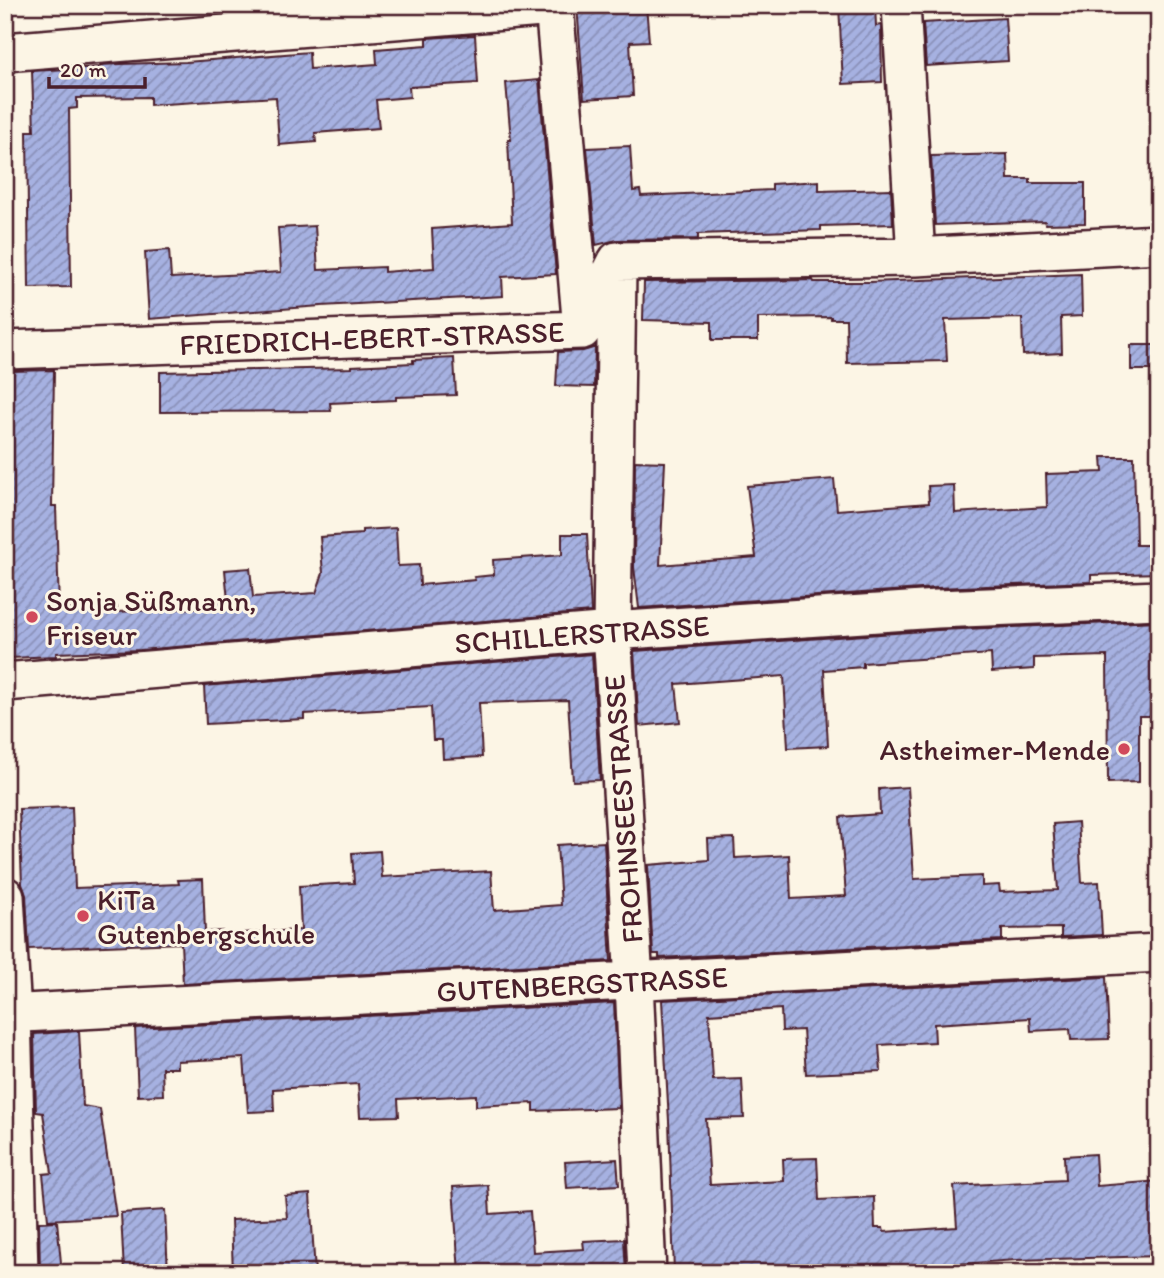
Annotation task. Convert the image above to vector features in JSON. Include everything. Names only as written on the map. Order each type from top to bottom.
[{"type":"street","points":[[901,5],[916,257]]},
{"type":"street","points":[[5,52],[554,6],[582,330]]},
{"type":"street","points":[[617,261],[916,257],[1159,244]]},
{"type":"street","name":"FRIEDRICH-EBERT-STRASSE","points":[[5,350],[582,330],[617,261]]},
{"type":"street","name":"FROHNSEESTRASSE","points":[[617,261],[612,631],[634,981],[647,1273]]},
{"type":"street","name":"SCHILLERSTRASSE","points":[[5,682],[612,631],[937,610],[1159,600]]},
{"type":"street","points":[[5,896],[19,1273]]},
{"type":"street","name":"GUTENBERGSTRASSE","points":[[9,1014],[1159,953]]},
{"type":"building","points":[[577,5],[646,5],[649,41],[630,42],[633,96],[584,99]]},
{"type":"building","points":[[839,5],[875,5],[876,26],[881,25],[882,82],[843,84]]},
{"type":"building","points":[[1005,18],[1008,61],[926,66],[923,23]]},
{"type":"building","points":[[475,35],[478,83],[409,87],[410,97],[376,100],[379,128],[315,133],[316,142],[279,145],[276,97],[150,105],[150,97],[77,98],[77,108],[69,109],[71,287],[29,288],[27,131],[34,131],[32,71],[309,52],[310,69],[377,64],[376,49],[427,45],[427,38]]},
{"type":"building","points":[[539,80],[556,274],[502,277],[503,296],[149,319],[145,252],[169,250],[171,278],[281,272],[278,228],[315,226],[318,270],[384,267],[384,272],[434,268],[432,229],[512,223],[508,140],[511,140],[506,83]]},
{"type":"building","points":[[630,146],[633,191],[640,190],[641,196],[772,190],[772,184],[819,181],[819,191],[891,189],[893,224],[821,226],[821,230],[698,234],[698,239],[617,240],[596,245],[587,148]]},
{"type":"building","points":[[1007,154],[1008,179],[1030,179],[1030,183],[1085,183],[1085,223],[1046,224],[1045,221],[935,225],[931,156]]},
{"type":"building","points":[[1081,274],[1082,316],[1061,317],[1062,353],[1023,355],[1022,318],[945,320],[947,361],[847,363],[846,319],[758,318],[758,340],[712,340],[712,322],[643,320],[644,282],[869,282]]},
{"type":"building","points":[[1131,345],[1159,345],[1159,370],[1131,370]]},
{"type":"building","points":[[595,348],[594,387],[556,386],[558,352]]},
{"type":"building","points":[[454,358],[456,395],[330,403],[331,411],[160,412],[160,372],[352,368]]},
{"type":"building","points":[[54,370],[52,506],[56,506],[59,610],[117,607],[117,612],[214,607],[214,603],[228,601],[225,570],[250,568],[253,597],[316,593],[323,573],[320,537],[396,528],[398,566],[419,565],[420,585],[475,580],[474,577],[494,575],[493,560],[562,555],[562,534],[587,534],[591,612],[140,650],[56,653],[56,656],[10,658],[8,506],[11,371]]},
{"type":"building","points":[[1102,457],[1134,457],[1136,545],[1159,545],[1159,573],[1091,575],[1091,582],[936,588],[639,608],[634,567],[635,461],[665,462],[660,565],[756,557],[747,486],[834,479],[837,510],[929,503],[928,486],[954,485],[955,513],[1047,507],[1046,474],[1103,472]]},
{"type":"building","points":[[1159,621],[1159,716],[1139,716],[1139,782],[1108,783],[1107,656],[1034,658],[1034,669],[992,672],[991,654],[863,663],[863,667],[824,670],[828,746],[788,748],[784,676],[676,684],[680,722],[639,726],[634,651],[938,630]]},
{"type":"building","points":[[592,654],[600,780],[573,781],[568,700],[479,703],[482,757],[443,759],[442,740],[433,740],[431,707],[304,714],[304,719],[206,724],[204,686]]},
{"type":"building","points":[[908,787],[914,879],[982,876],[982,886],[999,885],[1000,892],[1058,890],[1053,824],[1078,822],[1082,883],[1099,882],[1102,935],[1061,937],[1061,928],[1002,929],[1002,940],[659,958],[659,954],[653,954],[648,865],[709,860],[708,839],[734,838],[735,858],[789,855],[791,899],[846,896],[840,817],[880,814],[879,789]]},
{"type":"building","points":[[72,807],[75,888],[179,884],[178,880],[203,879],[205,932],[222,931],[222,934],[301,930],[299,886],[354,883],[352,853],[380,851],[382,877],[491,871],[494,910],[561,905],[557,845],[604,842],[611,961],[183,984],[181,943],[29,949],[26,895],[22,884],[19,809]]},
{"type":"building","points":[[1106,977],[1109,1039],[1071,1040],[1070,1029],[1031,1031],[1030,1018],[934,1024],[935,1042],[879,1045],[881,1071],[806,1074],[803,1030],[782,1031],[781,1009],[709,1014],[713,1080],[742,1079],[744,1118],[706,1119],[710,1185],[784,1181],[783,1159],[817,1158],[819,1200],[874,1197],[875,1228],[883,1228],[884,1232],[957,1227],[954,1186],[1065,1180],[1064,1156],[1095,1154],[1097,1186],[1159,1181],[1159,1256],[1016,1260],[835,1273],[674,1273],[662,1000]]},
{"type":"building","points":[[614,1003],[619,1108],[534,1111],[534,1103],[476,1106],[476,1095],[398,1099],[399,1116],[360,1117],[358,1084],[273,1089],[274,1111],[248,1112],[244,1058],[177,1061],[177,1068],[162,1068],[163,1095],[138,1096],[135,1028]]},
{"type":"building","points":[[79,1031],[83,1106],[100,1109],[116,1216],[48,1220],[43,1174],[52,1173],[43,1113],[36,1112],[34,1034]]},
{"type":"building","points":[[617,1159],[619,1185],[567,1188],[565,1162]]},
{"type":"building","points":[[488,1185],[490,1214],[530,1211],[533,1252],[584,1249],[583,1241],[624,1239],[626,1273],[459,1273],[453,1187]]},
{"type":"building","points":[[310,1194],[315,1273],[233,1273],[231,1220],[287,1218],[285,1196]]},
{"type":"building","points":[[165,1210],[168,1273],[124,1273],[121,1213]]},
{"type":"building","points":[[57,1221],[62,1273],[40,1273],[39,1222]]},
{"type":"place","name":"Sonja Süßmann, Friseur","points":[[32,617]]},
{"type":"place","name":"Astheimer-Mende","points":[[1124,749]]},
{"type":"place","name":"KiTa Gutenbergschule","points":[[83,916]]}]
